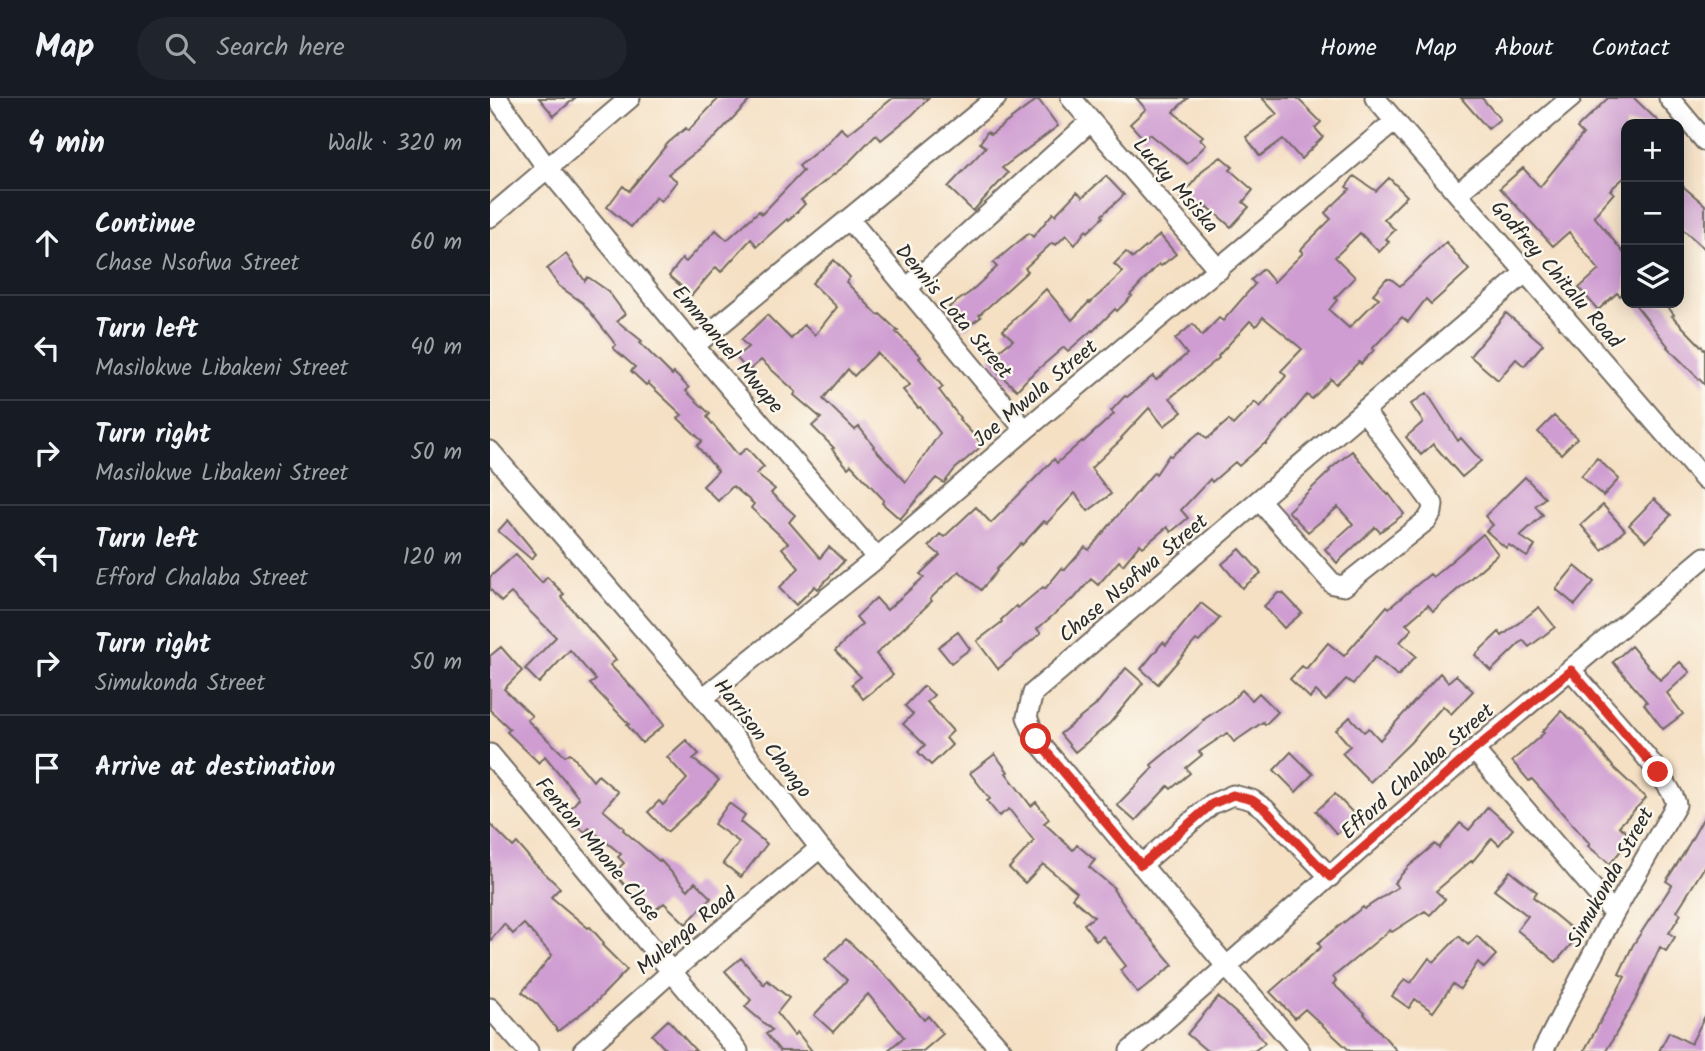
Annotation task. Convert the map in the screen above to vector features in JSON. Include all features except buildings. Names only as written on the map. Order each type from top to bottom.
[{"type":"street","name":"Emmanuel Mwape","points":[[497,98],[547,168],[694,346],[877,558]]},
{"type":"street","points":[[490,217],[630,98]]},
{"type":"street","points":[[694,346],[996,98]]},
{"type":"street","name":"Lucky Msiska","points":[[1071,98],[1219,270]]},
{"type":"street","name":"Godfrey Chitalu Road","points":[[1375,98],[1705,480]]},
{"type":"street","points":[[1458,193],[1571,98]]},
{"type":"street","points":[[1669,98],[1705,141]]},
{"type":"street","points":[[905,289],[1091,121]]},
{"type":"street","name":"Joe Mwala Street","points":[[703,698],[877,558],[1025,430],[1395,121]]},
{"type":"street","name":"Dennis Lota Street","points":[[849,219],[1025,430]]},
{"type":"street","name":"Chase Nsofwa Street","points":[[1300,1051],[1036,739],[1027,717],[1032,693],[1526,272]]},
{"type":"street","points":[[1259,500],[1333,584],[1338,586],[1345,586],[1427,520],[1433,505],[1363,411]]},
{"type":"street","name":"Harrison Chongo","points":[[490,452],[703,698],[820,848],[1002,1051]]},
{"type":"street","name":"Efford Chalaba Street","points":[[1130,1051],[1474,750],[1705,557]]},
{"type":"street","name":"Simukonda Street","points":[[1543,1051],[1615,913],[1676,805],[1676,798],[1658,772],[1571,670]]},
{"type":"street","points":[[1474,750],[1615,913]]},
{"type":"street","name":"Fenton Mhone Close","points":[[490,754],[738,1051]]},
{"type":"street","points":[[1141,865],[1212,804],[1233,795],[1252,800],[1265,809],[1330,877]]},
{"type":"street","name":"Mulenga Road","points":[[583,1051],[671,972],[820,848]]},
{"type":"street","points":[[490,1008],[528,1051]]},
{"type":"route","points":[[1036,739],[1141,865],[1212,804],[1233,795],[1252,800],[1265,809],[1330,877],[1474,750],[1571,670],[1658,772]]}]
